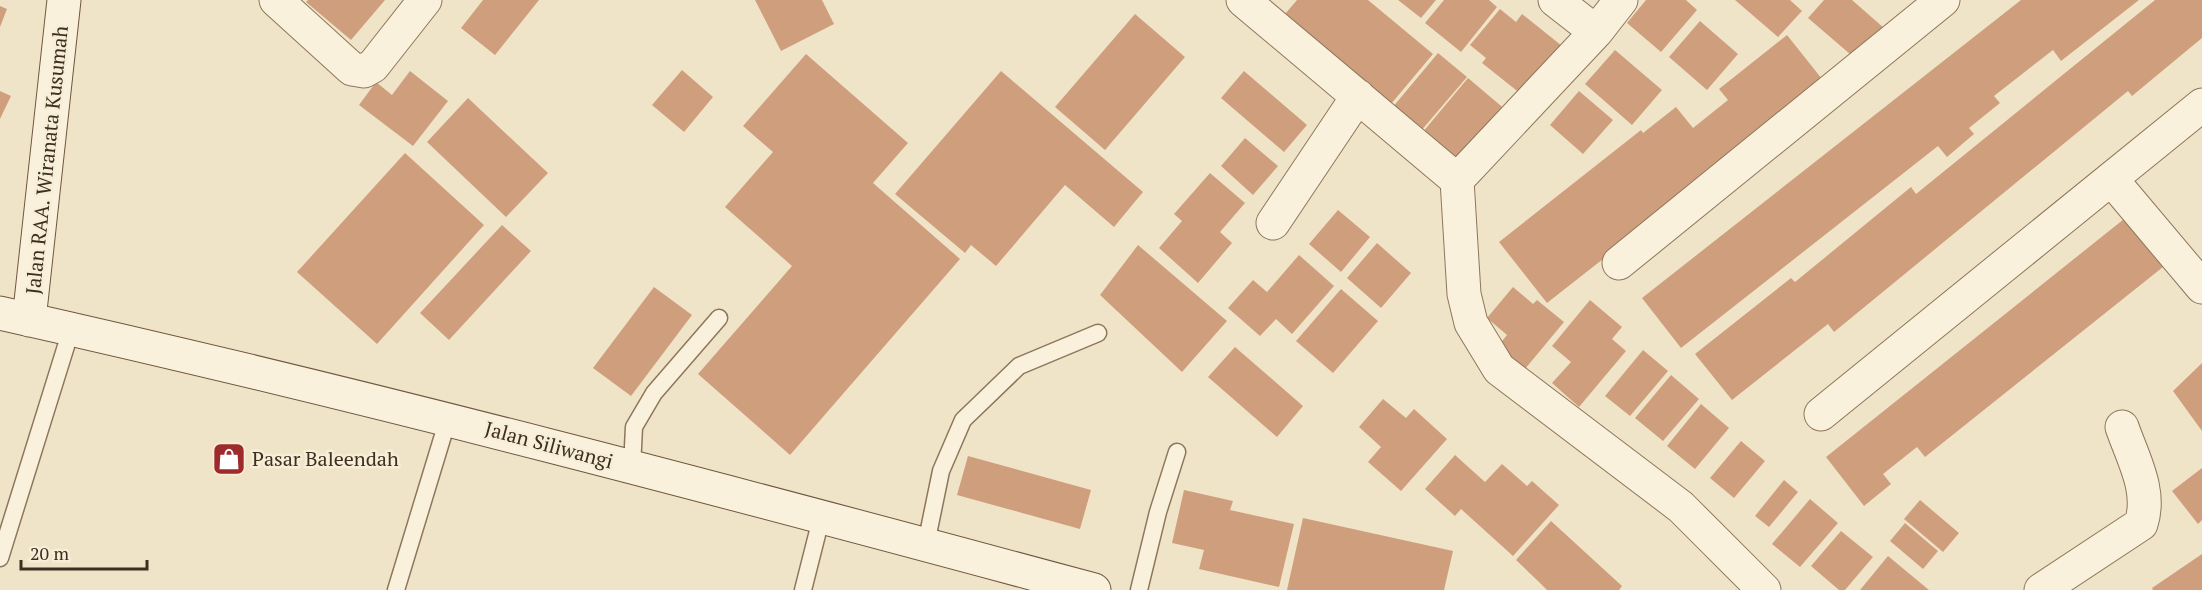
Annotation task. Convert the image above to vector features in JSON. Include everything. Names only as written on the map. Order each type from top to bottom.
[{"type":"street","name":"Jalan RAA. Wiranata Kusumah","points":[[15,316],[64,0]]},
{"type":"street","points":[[276,0],[352,69],[364,71],[373,66],[425,0]]},
{"type":"street","points":[[1243,0],[1457,180],[1464,294],[1471,323],[1500,369],[1681,507],[1764,590]]},
{"type":"street","points":[[1555,0],[1596,32]]},
{"type":"street","points":[[1457,180],[1596,32],[1621,0]]},
{"type":"street","points":[[1619,263],[1943,0]]},
{"type":"street","points":[[1273,223],[1358,96]]},
{"type":"street","points":[[1821,414],[2202,105]]},
{"type":"street","points":[[2112,180],[2202,287]]},
{"type":"street","name":"Jalan Siliwangi","points":[[15,316],[448,419],[822,515],[1093,590]]},
{"type":"street","points":[[2041,590],[2141,524],[2145,512],[2144,488],[2122,427]]},
{"type":"lane","points":[[632,467],[634,427],[654,393],[719,318]]},
{"type":"lane","points":[[0,558],[71,330]]},
{"type":"lane","points":[[926,544],[941,471],[963,420],[1019,366],[1098,333]]},
{"type":"lane","points":[[396,590],[448,419]]},
{"type":"lane","points":[[1139,590],[1158,512],[1178,452]]},
{"type":"lane","points":[[803,590],[822,515]]},
{"type":"building","points":[[308,0],[385,0],[351,40],[306,2]]},
{"type":"building","points":[[483,0],[539,0],[495,55],[461,28]]},
{"type":"building","points":[[755,0],[822,0],[834,24],[781,51]]},
{"type":"building","points":[[1297,0],[1368,0],[1433,54],[1391,104],[1285,14]]},
{"type":"building","points":[[1398,0],[1436,0],[1421,18]]},
{"type":"building","points":[[1444,0],[1489,0],[1497,7],[1461,52],[1425,23]]},
{"type":"building","points":[[1646,0],[1686,0],[1697,10],[1661,52],[1627,23]]},
{"type":"building","points":[[1735,0],[1790,0],[1802,11],[1778,37]]},
{"type":"building","points":[[1824,0],[1852,0],[1884,28],[1857,60],[1808,18]]},
{"type":"building","points":[[2021,0],[2139,0],[2061,61],[2053,50],[1994,96],[2000,103],[1969,128],[1974,134],[1947,157],[1938,146],[1681,348],[1642,298]]},
{"type":"building","points":[[2155,0],[2202,0],[2202,38],[2132,96],[2128,91],[1834,332],[1828,324],[1732,400],[1695,354],[1791,278],[1795,282],[1911,187],[1916,194]]},
{"type":"building","points":[[0,6],[7,9],[0,27]]},
{"type":"building","points":[[1500,9],[1516,22],[1522,14],[1562,46],[1521,94],[1482,63],[1486,58],[1470,45]]},
{"type":"building","points":[[1135,14],[1185,57],[1105,150],[1055,107]]},
{"type":"building","points":[[1700,21],[1738,54],[1707,90],[1669,57]]},
{"type":"building","points":[[1787,35],[1826,84],[1547,303],[1499,242],[1641,130],[1643,133],[1676,107],[1693,128],[1728,100],[1719,89]]},
{"type":"building","points":[[1615,50],[1662,90],[1632,125],[1585,84]]},
{"type":"building","points":[[1438,53],[1467,77],[1420,132],[1392,108]]},
{"type":"building","points":[[806,54],[908,143],[873,183],[960,259],[790,455],[698,374],[792,266],[725,207],[773,152],[743,126]]},
{"type":"building","points":[[682,70],[713,97],[684,132],[652,105]]},
{"type":"building","points":[[410,71],[448,101],[413,146],[359,105],[376,82],[392,95]]},
{"type":"building","points":[[1001,71],[1143,192],[1114,227],[1065,185],[996,266],[971,245],[965,253],[895,194]]},
{"type":"building","points":[[1244,71],[1307,125],[1284,152],[1221,98]]},
{"type":"building","points":[[1468,78],[1507,111],[1462,165],[1422,133]]},
{"type":"building","points":[[0,91],[11,96],[0,119]]},
{"type":"building","points":[[1579,91],[1613,120],[1583,154],[1550,125]]},
{"type":"building","points":[[468,98],[548,173],[506,217],[427,142]]},
{"type":"building","points":[[1245,138],[1278,166],[1253,195],[1221,166]]},
{"type":"building","points":[[405,153],[484,225],[377,344],[297,272]]},
{"type":"building","points":[[1210,173],[1245,203],[1220,232],[1232,243],[1198,283],[1159,248],[1182,221],[1174,214]]},
{"type":"building","points":[[1338,210],[1370,237],[1341,272],[1309,244]]},
{"type":"building","points":[[2124,219],[2163,267],[1925,457],[1917,447],[1883,474],[1891,484],[1864,506],[1826,457]]},
{"type":"building","points":[[502,225],[531,251],[449,340],[420,313]]},
{"type":"building","points":[[1377,243],[1411,273],[1381,308],[1347,278]]},
{"type":"building","points":[[1138,245],[1227,321],[1182,372],[1100,295]]},
{"type":"building","points":[[1299,255],[1334,286],[1292,334],[1276,319],[1260,336],[1228,308],[1253,280],[1267,292]]},
{"type":"building","points":[[654,287],[692,315],[631,396],[593,368]]},
{"type":"building","points":[[1513,287],[1533,304],[1537,300],[1564,322],[1525,369],[1498,346],[1507,335],[1487,318]]},
{"type":"building","points":[[1341,289],[1378,321],[1333,373],[1296,341]]},
{"type":"building","points":[[1590,300],[1622,327],[1612,339],[1626,351],[1579,407],[1552,383],[1571,362],[1552,346]]},
{"type":"building","points":[[1235,347],[1303,406],[1277,437],[1208,377]]},
{"type":"building","points":[[1643,350],[1668,371],[1630,416],[1605,396]]},
{"type":"building","points":[[2202,363],[2202,431],[2173,391]]},
{"type":"building","points":[[1671,375],[1699,399],[1663,441],[1635,418]]},
{"type":"building","points":[[1383,399],[1406,418],[1414,409],[1447,439],[1401,491],[1368,462],[1381,447],[1359,427]]},
{"type":"building","points":[[1701,404],[1729,428],[1695,469],[1667,446]]},
{"type":"building","points":[[1741,441],[1765,461],[1734,498],[1710,478]]},
{"type":"building","points":[[1455,455],[1485,482],[1502,464],[1527,486],[1532,481],[1559,505],[1513,556],[1461,509],[1455,516],[1425,489]]},
{"type":"building","points":[[968,456],[1091,490],[1080,529],[957,495]]},
{"type":"building","points":[[2202,468],[2202,520],[2198,524],[2172,491]]},
{"type":"building","points":[[1784,480],[1798,492],[1769,527],[1755,516]]},
{"type":"building","points":[[1184,490],[1233,501],[1230,510],[1294,524],[1279,587],[1199,569],[1204,550],[1172,543]]},
{"type":"building","points":[[1810,499],[1838,523],[1800,567],[1772,544]]},
{"type":"building","points":[[1920,500],[1959,533],[1943,552],[1904,519]]},
{"type":"building","points":[[1303,518],[1453,551],[1444,590],[1287,590]]},
{"type":"building","points":[[1551,521],[1622,586],[1619,590],[1547,590],[1516,560]]},
{"type":"building","points":[[1905,523],[1938,551],[1923,569],[1890,541]]},
{"type":"building","points":[[1841,531],[1873,557],[1845,590],[1839,590],[1811,566]]},
{"type":"building","points":[[2202,554],[2202,590],[2153,590],[2152,588]]},
{"type":"building","points":[[1888,556],[1929,590],[1860,590]]},
{"type":"place","name":"Pasar Baleendah","points":[[229,459]]}]
